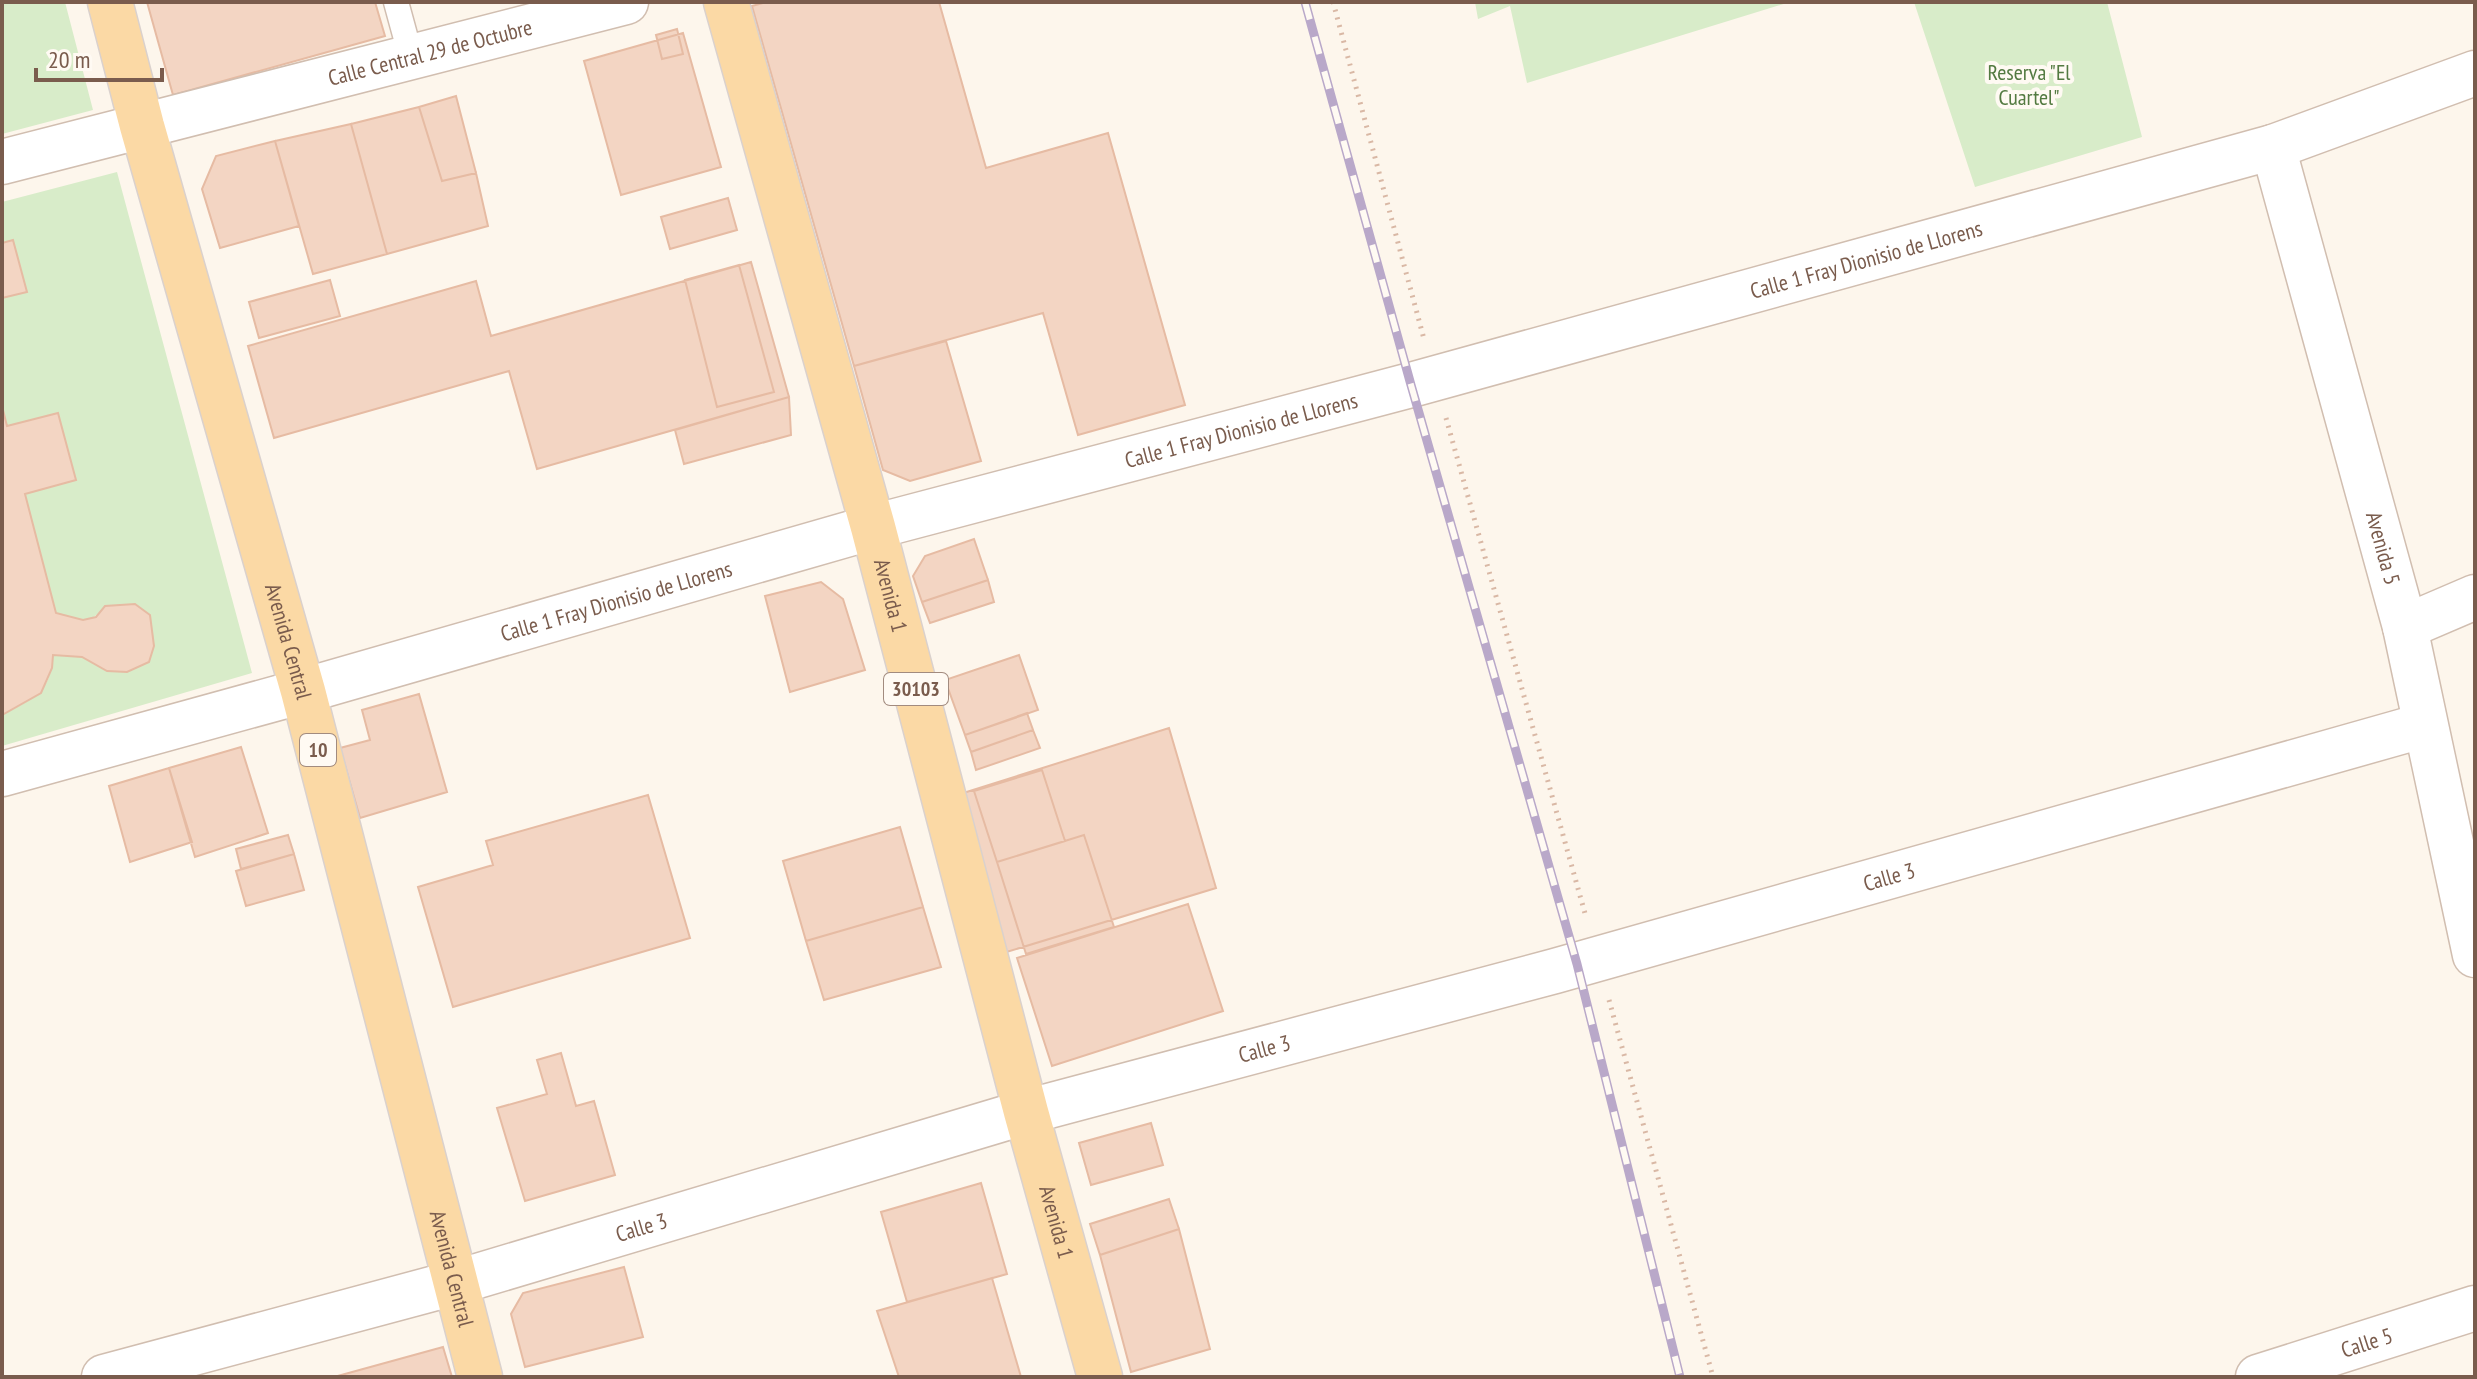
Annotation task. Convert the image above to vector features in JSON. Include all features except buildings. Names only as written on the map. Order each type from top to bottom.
[{"type":"main road","name":"Avenida Central","points":[[110,2],[142,126],[303,691],[480,1377]]},
{"type":"main road","name":"Avenida 1","points":[[726,2],[873,527],[1026,1112],[1100,1377]]},
{"type":"street","name":"Calle Central 29 de Octubre","points":[[2,162],[626,2]]},
{"type":"street","name":"Calle 1 Fray Dionisio de Llorens","points":[[2,774],[873,527],[1435,378],[2273,147],[2475,73]]},
{"type":"street","name":"Avenida 5","points":[[2273,147],[2405,627],[2475,955]]},
{"type":"street","points":[[2405,627],[2475,597]]},
{"type":"street","name":"Calle 3","points":[[104,1377],[454,1283],[1026,1112],[1598,958],[2425,725]]},
{"type":"street","name":"Calle 5","points":[[2258,1377],[2475,1308]]},
{"type":"lane","points":[[396,2],[411,57]]},
{"type":"path","points":[[1333,2],[1713,1377]]},
{"type":"green space","points":[[2,2],[65,2],[93,110],[2,134]]},
{"type":"green space","points":[[1475,2],[1790,2],[1527,83],[1510,6],[1478,19]]},
{"type":"green space","name":"Reserva \"El Cuartel\"","points":[[1914,2],[2107,2],[2142,137],[1975,187]]},
{"type":"green space","points":[[117,172],[252,673],[2,746],[2,715],[31,699],[44,686],[53,655],[82,657],[107,671],[127,672],[149,662],[154,646],[150,615],[135,604],[105,606],[94,617],[83,620],[56,613],[25,494],[76,480],[58,413],[7,426],[2,406],[2,202]]},
{"type":"railway","points":[[1305,2],[1577,964],[1680,1377]]}]
